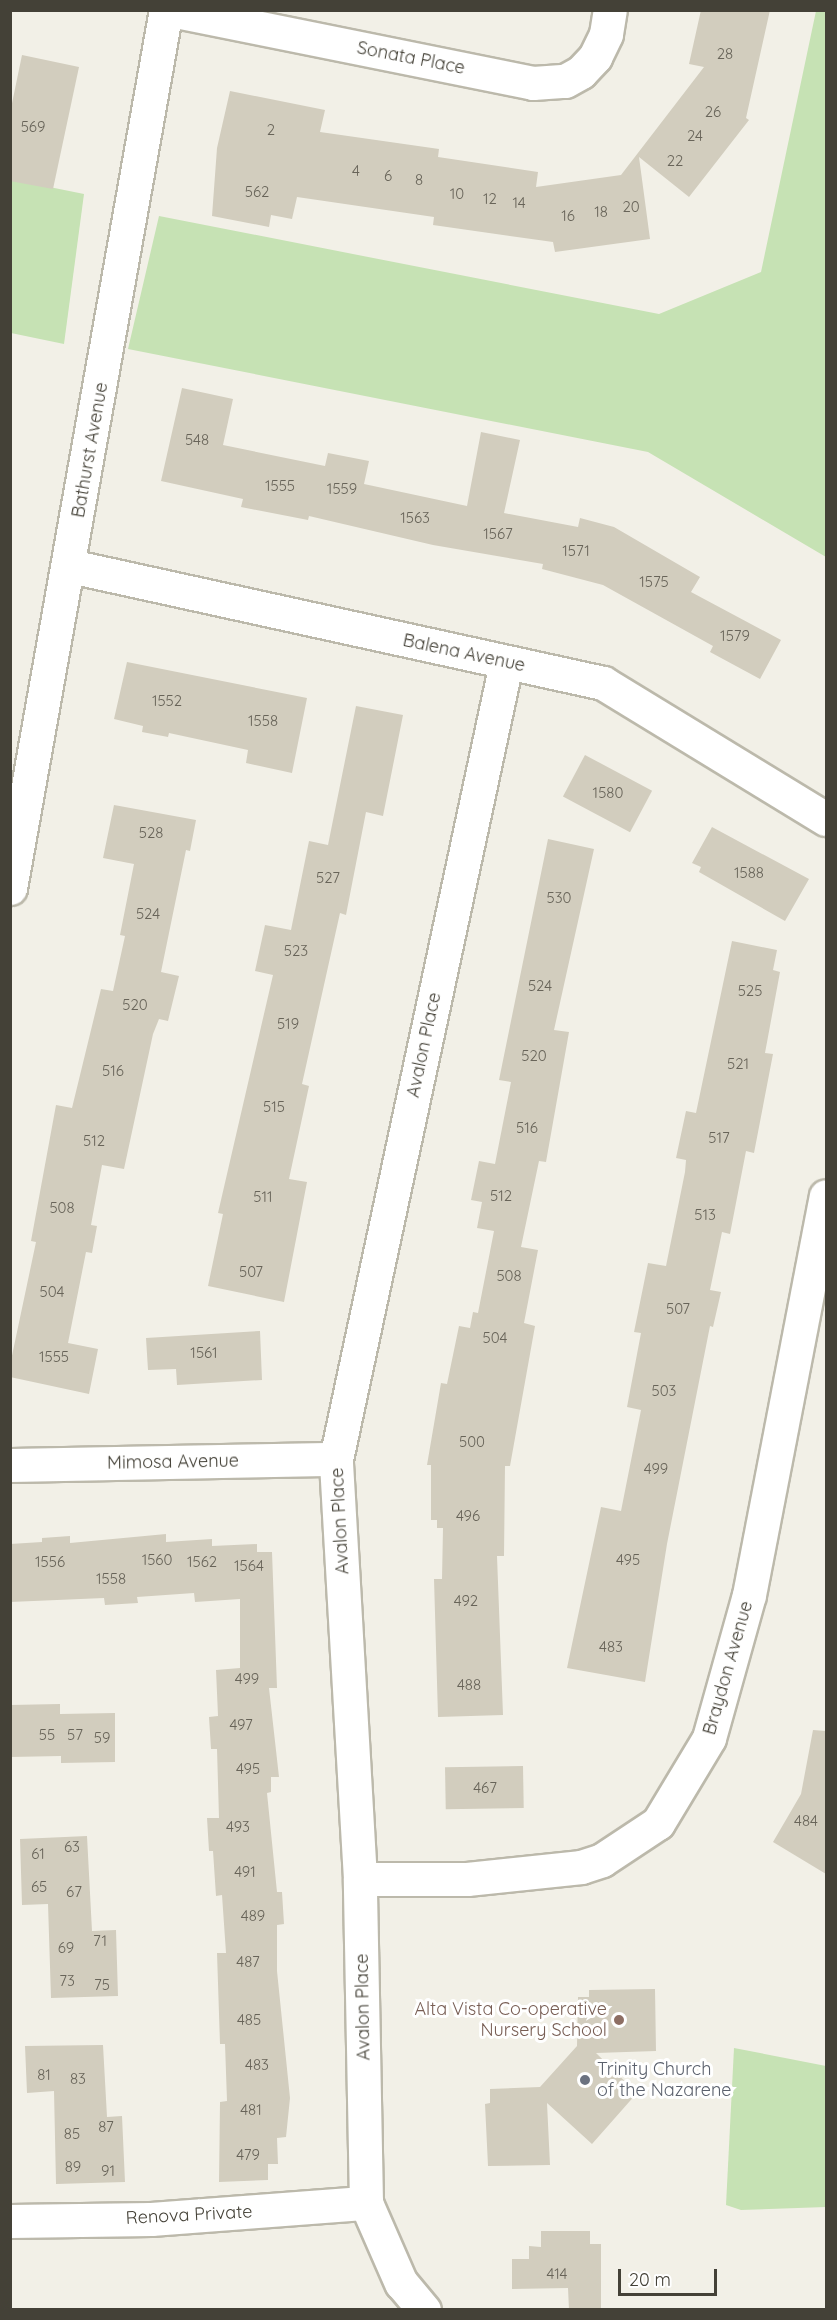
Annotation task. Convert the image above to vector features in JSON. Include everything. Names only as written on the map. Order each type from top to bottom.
[{"type":"street","name":"Bathurst Avenue","points":[[10,888],[70,566],[166,10]]},
{"type":"street","name":"Sonata Place","points":[[171,10],[533,83],[566,81],[581,72],[595,57],[606,34],[610,10]]},
{"type":"street","name":"Balena Avenue","points":[[70,566],[603,683],[826,819]]},
{"type":"street","name":"Avalon Place","points":[[424,2310],[401,2283],[366,2203],[360,1879],[336,1459],[506,663]]},
{"type":"street","name":"Braydon Avenue","points":[[360,1879],[467,1880],[581,1867],[610,1856],[658,1824],[709,1738],[749,1595],[826,1196]]},
{"type":"street","name":"Mimosa Avenue","points":[[10,1465],[336,1459]]},
{"type":"street","name":"Renova Private","points":[[10,2221],[151,2219],[366,2203]]},
{"type":"green space","points":[[816,11],[826,11],[826,557],[648,452],[128,349],[159,216],[659,314],[761,272]]},
{"type":"green space","points":[[10,179],[84,194],[64,344],[11,333]]},
{"type":"green space","points":[[734,2048],[826,2066],[826,2207],[741,2210],[726,2205]]},
{"type":"building","points":[[701,10],[770,10],[746,118],[749,120],[689,197],[639,157],[650,239],[555,252],[553,242],[433,225],[434,217],[297,197],[292,219],[271,215],[269,227],[212,216],[217,148],[230,91],[325,110],[320,132],[439,149],[438,157],[538,172],[536,187],[621,175],[704,67],[689,64]]},
{"type":"building","points":[[22,55],[79,67],[53,189],[10,181],[10,113]]},
{"type":"building","points":[[182,388],[233,399],[223,445],[325,466],[328,453],[369,461],[364,484],[467,506],[481,432],[520,440],[504,513],[578,527],[580,518],[614,527],[700,577],[691,592],[781,640],[760,679],[710,652],[713,646],[603,585],[542,569],[543,564],[433,545],[309,516],[308,520],[241,507],[243,499],[161,481]]},
{"type":"building","points":[[127,662],[307,698],[292,773],[246,763],[248,750],[169,733],[168,737],[142,732],[143,726],[114,719]]},
{"type":"building","points":[[356,706],[403,715],[383,816],[366,812],[346,915],[340,913],[302,1084],[309,1086],[289,1179],[307,1182],[284,1302],[208,1286],[223,1214],[218,1213],[273,975],[255,971],[265,925],[291,930],[309,841],[328,845]]},
{"type":"building","points":[[585,755],[652,791],[630,832],[563,796]]},
{"type":"building","points":[[114,805],[196,820],[190,851],[186,850],[161,972],[179,976],[168,1021],[159,1019],[153,1034],[124,1169],[102,1165],[91,1225],[97,1226],[92,1253],[86,1252],[68,1343],[98,1349],[89,1394],[10,1377],[10,1365],[36,1242],[31,1241],[56,1105],[72,1108],[101,989],[113,991],[125,936],[120,935],[134,864],[103,858]]},
{"type":"building","points":[[712,827],[809,879],[785,921],[699,872],[701,867],[692,863]]},
{"type":"building","points":[[548,839],[594,849],[554,1030],[569,1032],[546,1162],[539,1161],[521,1247],[538,1250],[524,1323],[535,1326],[510,1466],[505,1466],[504,1556],[497,1556],[503,1715],[438,1717],[434,1579],[442,1579],[443,1528],[437,1528],[437,1520],[431,1520],[431,1465],[427,1465],[441,1383],[447,1384],[459,1326],[470,1328],[473,1312],[478,1313],[494,1231],[477,1228],[482,1202],[471,1200],[479,1161],[495,1164],[511,1082],[499,1080]]},
{"type":"building","points":[[732,941],[777,950],[773,970],[780,972],[765,1053],[773,1054],[754,1153],[746,1151],[730,1234],[722,1232],[710,1290],[721,1292],[713,1327],[710,1326],[667,1544],[645,1682],[567,1668],[601,1507],[621,1511],[641,1410],[627,1407],[641,1333],[634,1332],[648,1263],[666,1266],[685,1172],[686,1160],[676,1158],[686,1111],[696,1113]]},
{"type":"building","points":[[260,1331],[262,1380],[177,1385],[176,1369],[148,1370],[146,1338]]},
{"type":"building","points":[[166,1534],[166,1542],[212,1539],[212,1546],[257,1544],[257,1552],[272,1552],[277,1688],[269,1688],[279,1777],[271,1777],[271,1792],[267,1793],[277,1892],[282,1892],[284,1924],[277,1925],[277,1971],[290,2098],[286,2137],[277,2138],[278,2164],[268,2164],[268,2180],[219,2182],[220,2102],[227,2101],[225,2044],[220,2044],[217,1953],[226,1953],[222,1895],[216,1896],[213,1851],[209,1851],[207,1818],[219,1818],[217,1749],[211,1749],[209,1717],[218,1716],[216,1670],[240,1668],[240,1599],[195,1602],[194,1593],[137,1597],[138,1603],[105,1605],[104,1598],[10,1602],[10,1544],[42,1542],[42,1538],[70,1536],[70,1543]]},
{"type":"building","points":[[60,1704],[60,1714],[115,1713],[115,1762],[61,1763],[61,1756],[10,1757],[10,1705]]},
{"type":"building","points":[[813,1730],[826,1731],[826,1874],[773,1842],[801,1794]]},
{"type":"building","points":[[523,1766],[524,1808],[446,1809],[445,1767]]},
{"type":"building","points":[[87,1836],[92,1931],[116,1930],[118,1996],[51,1998],[48,1904],[22,1905],[20,1839]]},
{"type":"building","name":"Trinity Church of the Nazarene","points":[[655,1989],[656,2051],[596,2053],[637,2093],[592,2144],[547,2103],[550,2165],[488,2166],[485,2104],[490,2103],[490,2089],[540,2087],[577,2046],[578,1997],[589,1997],[589,1990]]},
{"type":"building","points":[[103,2045],[107,2117],[122,2116],[125,2182],[56,2184],[54,2091],[27,2093],[25,2046]]},
{"type":"building","points":[[541,2231],[590,2231],[590,2244],[601,2244],[601,2310],[569,2310],[568,2288],[512,2289],[512,2259],[529,2259],[529,2246],[541,2247]]},
{"type":"place","name":"Alta Vista Co-operative Nursery School","points":[[619,2020]]},
{"type":"place","name":"Trinity Church of the Nazarene","points":[[585,2080]]}]
